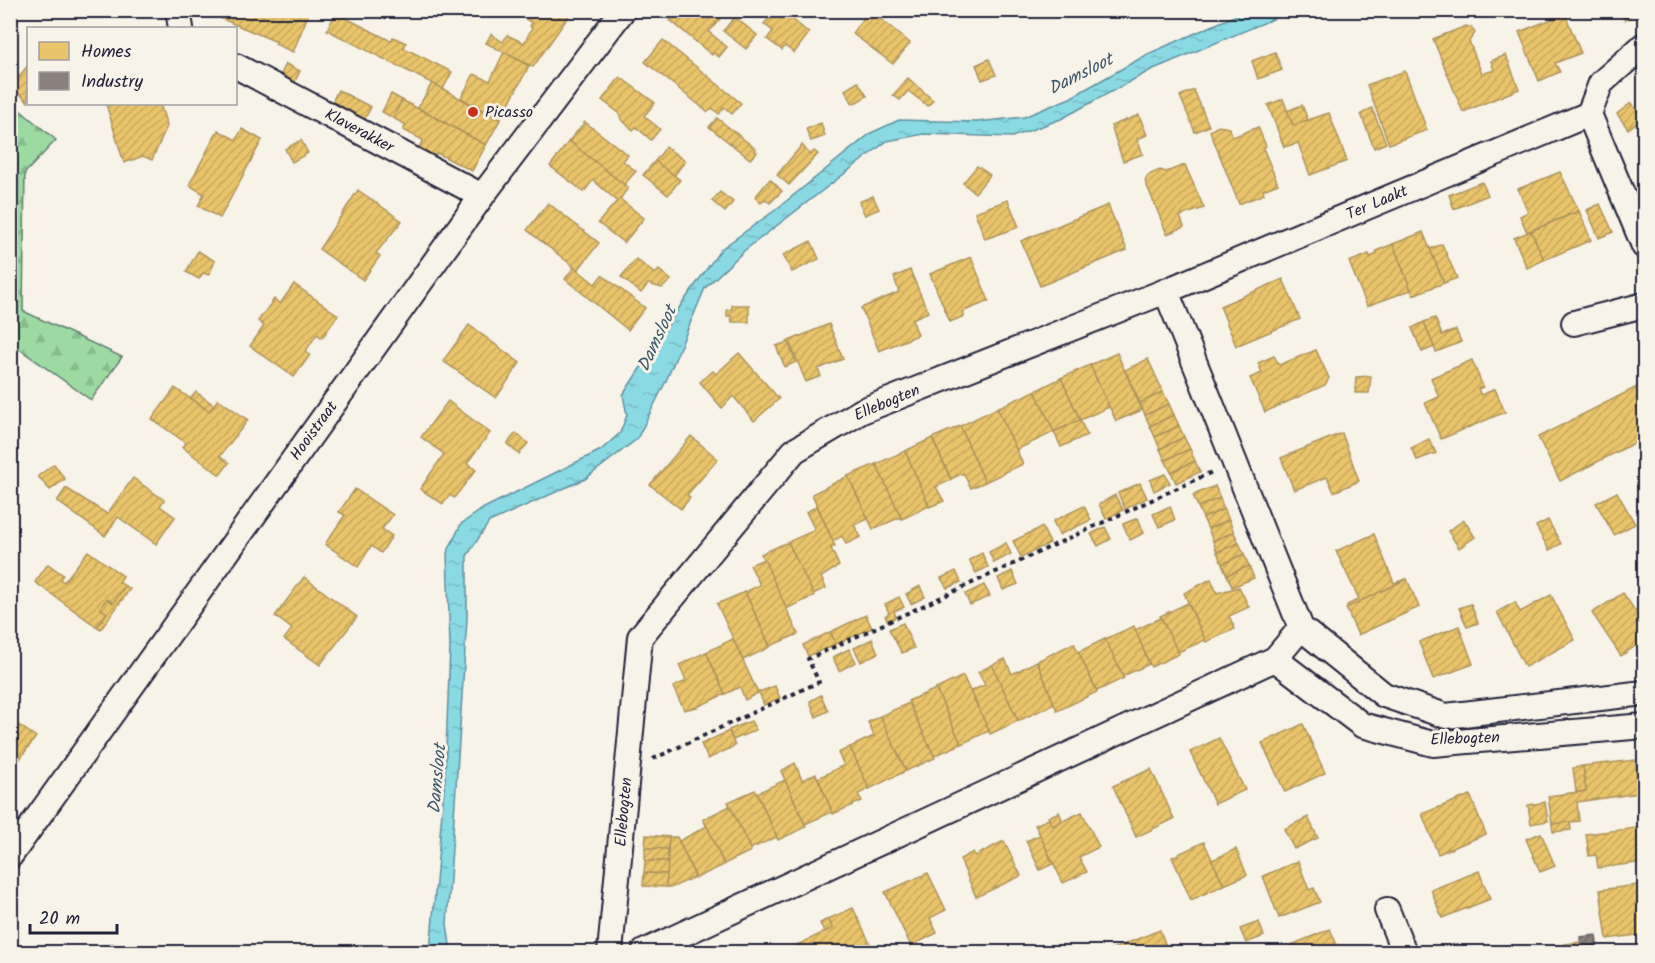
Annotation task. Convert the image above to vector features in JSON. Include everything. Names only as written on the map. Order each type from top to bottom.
[{"type":"street","points":[[178,10],[181,27]]},
{"type":"street","name":"Hooistraat","points":[[10,856],[482,196],[623,10]]},
{"type":"street","points":[[1644,45],[1601,83],[1588,114],[1644,246]]},
{"type":"street","name":"Klaverakker","points":[[237,67],[482,196]]},
{"type":"street","name":"Ter Laakt","points":[[1166,291],[1588,114]]},
{"type":"street","name":"Ellebogten","points":[[610,952],[640,637],[794,451],[862,411],[1166,291],[1301,628],[1384,695],[1446,716],[1644,693]]},
{"type":"street","points":[[1574,323],[1644,305]]},
{"type":"street","points":[[644,952],[1275,658],[1301,628]]},
{"type":"street","name":"Ellebogten","points":[[1275,658],[1362,725],[1433,744],[1644,726]]},
{"type":"street","points":[[1387,910],[1404,952]]},
{"type":"path","points":[[628,771],[819,682],[808,659],[1234,462]]},
{"type":"green space","points":[[10,102],[56,140],[25,173],[23,311],[122,357],[91,400],[11,343]]},
{"type":"water","points":[[1248,10],[1292,11],[1151,70],[1061,119],[1012,137],[924,134],[887,141],[745,250],[705,288],[666,381],[637,439],[585,479],[489,522],[467,556],[467,619],[447,924],[451,952],[430,952],[445,776],[450,647],[447,553],[461,524],[484,508],[601,450],[620,433],[627,415],[623,395],[681,305],[721,249],[774,211],[871,133],[899,120],[977,122],[1024,117],[1070,98],[1148,54]]},
{"type":"building: Homes","points":[[223,10],[302,10],[309,13],[293,52],[275,44],[277,42],[220,18]]},
{"type":"building: Homes","points":[[525,10],[573,10],[533,67],[486,43],[491,34],[503,42],[507,35],[524,43],[532,28],[530,26],[532,23],[521,16]]},
{"type":"building: Homes","points":[[677,10],[709,10],[720,19],[709,32],[727,47],[719,57],[714,53],[712,55],[670,20]]},
{"type":"building: Homes","points":[[775,10],[786,14],[809,33],[794,53],[785,46],[782,50],[767,39],[773,31],[764,24]]},
{"type":"building: Homes","points":[[870,10],[910,43],[893,64],[852,33]]},
{"type":"building: Homes","points":[[1616,10],[1635,10],[1625,20]]},
{"type":"building: Homes","points":[[336,13],[391,41],[393,37],[406,43],[404,48],[452,72],[443,89],[327,30]]},
{"type":"building: Homes","points":[[1565,14],[1581,53],[1555,63],[1560,72],[1539,81],[1519,32]]},
{"type":"building: Homes","points":[[735,17],[757,35],[746,49],[723,31]]},
{"type":"building: Homes","points":[[1466,26],[1472,28],[1475,33],[1469,41],[1482,74],[1494,70],[1491,61],[1506,55],[1519,89],[1463,112],[1433,39]]},
{"type":"building: Homes","points":[[663,40],[741,103],[732,114],[724,107],[719,114],[712,108],[708,112],[645,62]]},
{"type":"building: Homes","points":[[504,52],[529,66],[500,120],[461,98],[474,74],[490,81]]},
{"type":"building: Homes","points":[[1275,52],[1282,70],[1258,79],[1252,61]]},
{"type":"building: Homes","points":[[989,59],[996,75],[982,80],[976,65]]},
{"type":"building: Homes","points":[[286,64],[300,71],[293,85],[279,78]]},
{"type":"building: Homes","points":[[27,66],[27,101],[12,86]]},
{"type":"building: Homes","points":[[1405,71],[1427,130],[1389,144],[1367,85]]},
{"type":"building: Homes","points":[[620,77],[655,103],[644,116],[660,129],[651,140],[636,127],[633,130],[621,119],[619,113],[602,100]]},
{"type":"building: Homes","points":[[908,78],[933,100],[928,106],[908,91],[900,100],[893,95]]},
{"type":"building: Homes","points":[[858,82],[867,96],[853,104],[845,90]]},
{"type":"building: Homes","points":[[432,83],[500,120],[486,145],[418,108]]},
{"type":"building: Homes","points":[[338,90],[371,107],[362,124],[330,106]]},
{"type":"building: Homes","points":[[1194,90],[1209,126],[1195,132],[1180,96]]},
{"type":"building: Homes","points":[[391,94],[402,100],[393,118],[382,112]]},
{"type":"building: Homes","points":[[1283,99],[1293,125],[1329,113],[1347,161],[1310,175],[1298,143],[1284,147],[1268,105]]},
{"type":"building: Homes","points":[[402,100],[486,145],[472,171],[437,153],[433,160],[417,151],[423,140],[403,130],[406,125],[393,118]]},
{"type":"building: Homes","points":[[1631,103],[1643,118],[1628,129],[1617,114]]},
{"type":"building: Homes","points":[[106,105],[160,105],[167,126],[152,160],[143,156],[124,163]]},
{"type":"building: Homes","points":[[1302,105],[1308,120],[1293,125],[1287,111]]},
{"type":"building: Homes","points":[[1372,108],[1386,143],[1374,148],[1361,114]]},
{"type":"building: Homes","points":[[1139,115],[1147,135],[1137,139],[1143,154],[1123,161],[1111,126]]},
{"type":"building: Homes","points":[[717,118],[756,149],[754,150],[757,152],[750,159],[709,127]]},
{"type":"building: Homes","points":[[585,122],[628,155],[623,161],[636,171],[624,185],[569,141]]},
{"type":"building: Homes","points":[[821,123],[825,136],[811,141],[806,129]]},
{"type":"building: Homes","points":[[1218,126],[1229,128],[1233,137],[1258,127],[1266,146],[1263,148],[1278,184],[1263,190],[1264,194],[1239,204],[1210,131]]},
{"type":"building: Homes","points":[[242,129],[262,140],[220,218],[198,206],[204,194],[189,185],[218,130],[236,140]]},
{"type":"building: Homes","points":[[301,140],[308,153],[292,162],[285,149]]},
{"type":"building: Homes","points":[[569,141],[628,188],[620,199],[644,218],[624,243],[598,223],[617,201],[593,180],[584,192],[550,166]]},
{"type":"building: Homes","points":[[802,145],[810,155],[814,151],[818,154],[789,185],[777,175]]},
{"type":"building: Homes","points":[[666,147],[685,161],[674,176],[655,161]]},
{"type":"building: Homes","points":[[655,161],[680,180],[668,195],[643,175]]},
{"type":"building: Homes","points":[[1185,165],[1204,208],[1180,216],[1184,227],[1167,234],[1145,181],[1148,175],[1160,170],[1166,172]]},
{"type":"building: Homes","points":[[977,166],[990,175],[975,193],[963,183]]},
{"type":"building: Homes","points":[[1560,172],[1579,211],[1527,232],[1520,216],[1528,212],[1518,189]]},
{"type":"building: Homes","points":[[770,179],[782,191],[770,203],[765,199],[761,203],[755,197]]},
{"type":"building: Homes","points":[[1482,182],[1488,195],[1454,209],[1449,195]]},
{"type":"building: Homes","points":[[358,190],[402,221],[376,253],[380,256],[363,280],[319,249]]},
{"type":"building: Homes","points":[[720,192],[733,202],[725,212],[712,201]]},
{"type":"building: Homes","points":[[873,196],[879,209],[865,215],[859,202]]},
{"type":"building: Homes","points":[[1008,200],[1019,227],[985,239],[975,212]]},
{"type":"building: Homes","points":[[548,203],[599,243],[578,270],[527,230]]},
{"type":"building: Homes","points":[[1600,204],[1613,232],[1599,238],[1587,210]]},
{"type":"building: Homes","points":[[1108,205],[1127,250],[1040,286],[1021,241]]},
{"type":"building: Homes","points":[[1579,211],[1591,240],[1544,260],[1531,231]]},
{"type":"building: Homes","points":[[1531,231],[1544,260],[1527,268],[1514,238]]},
{"type":"building: Homes","points":[[1423,232],[1444,283],[1413,295],[1393,244]]},
{"type":"building: Homes","points":[[811,241],[819,259],[792,272],[783,255]]},
{"type":"building: Homes","points":[[1393,244],[1411,290],[1367,306],[1349,262],[1369,254],[1370,257],[1377,254],[1376,251]]},
{"type":"building: Homes","points":[[1442,244],[1457,278],[1444,283],[1430,249]]},
{"type":"building: Homes","points":[[198,251],[215,261],[209,275],[203,273],[199,279],[186,272]]},
{"type":"building: Homes","points":[[971,257],[989,301],[962,312],[964,316],[950,322],[930,274]]},
{"type":"building: Homes","points":[[636,259],[655,274],[659,270],[671,280],[662,288],[648,284],[641,293],[621,277]]},
{"type":"building: Homes","points":[[574,267],[595,284],[602,275],[645,308],[628,330],[565,279]]},
{"type":"building: Homes","points":[[910,270],[928,312],[912,319],[918,335],[879,351],[861,308],[899,292],[894,277]]},
{"type":"building: Homes","points":[[1283,279],[1300,319],[1236,346],[1220,306]]},
{"type":"building: Homes","points":[[294,284],[338,315],[322,338],[317,334],[305,352],[310,355],[294,377],[250,346],[264,326],[258,321],[274,299],[280,304]]},
{"type":"building: Homes","points":[[732,305],[749,305],[749,322],[732,322],[731,316],[727,316],[727,310],[732,309]]},
{"type":"building: Homes","points":[[1435,318],[1442,335],[1456,330],[1461,342],[1436,352],[1424,322]]},
{"type":"building: Homes","points":[[1424,322],[1434,347],[1422,352],[1412,328]]},
{"type":"building: Homes","points":[[829,324],[843,359],[818,369],[821,376],[806,382],[789,341]]},
{"type":"building: Homes","points":[[469,325],[520,363],[496,398],[443,361]]},
{"type":"building: Homes","points":[[788,342],[796,362],[785,367],[776,346]]},
{"type":"building: Homes","points":[[1316,350],[1329,378],[1325,385],[1265,412],[1250,378],[1262,373],[1258,363],[1274,356],[1279,365]]},
{"type":"building: Homes","points":[[739,353],[779,399],[754,421],[733,396],[722,408],[700,382],[713,371],[716,374]]},
{"type":"building: Homes","points":[[1117,353],[1142,410],[1116,421],[1090,365]]},
{"type":"building: Homes","points":[[1148,359],[1163,392],[1140,403],[1125,370]]},
{"type":"building: Homes","points":[[1472,360],[1483,387],[1478,389],[1481,395],[1495,389],[1505,412],[1441,439],[1425,403],[1439,397],[1431,378]]},
{"type":"building: Homes","points":[[1090,365],[1109,407],[1080,420],[1061,378]]},
{"type":"building: Homes","points":[[1371,376],[1369,393],[1355,393],[1356,377]]},
{"type":"building: Homes","points":[[1061,378],[1080,420],[1054,432],[1035,391]]},
{"type":"building: Homes","points":[[1643,384],[1644,438],[1560,481],[1538,437]]},
{"type":"building: Homes","points":[[175,388],[209,411],[218,399],[248,420],[220,456],[229,463],[220,475],[182,447],[186,443],[152,419]]},
{"type":"building: Homes","points":[[1035,391],[1054,432],[1016,450],[997,408]]},
{"type":"building: Homes","points":[[196,392],[214,405],[209,411],[191,398]]},
{"type":"building: Homes","points":[[1163,392],[1169,404],[1145,415],[1140,403]]},
{"type":"building: Homes","points":[[448,401],[490,433],[467,463],[476,470],[454,498],[450,495],[443,504],[420,489],[444,454],[421,437]]},
{"type":"building: Homes","points":[[1169,404],[1174,415],[1150,426],[1145,415]]},
{"type":"building: Homes","points":[[997,408],[1023,464],[985,482],[960,426]]},
{"type":"building: Homes","points":[[1174,415],[1179,426],[1155,437],[1150,426]]},
{"type":"building: Homes","points":[[1080,420],[1087,435],[1061,447],[1054,432]]},
{"type":"building: Homes","points":[[960,426],[985,482],[971,488],[963,473],[951,479],[932,438]]},
{"type":"building: Homes","points":[[1179,426],[1184,437],[1160,449],[1155,437]]},
{"type":"building: Homes","points":[[516,433],[528,443],[519,454],[507,444]]},
{"type":"building: Homes","points":[[1342,433],[1359,481],[1334,492],[1327,477],[1294,490],[1281,458]]},
{"type":"building: Homes","points":[[691,436],[718,459],[687,495],[690,498],[681,509],[650,485]]},
{"type":"building: Homes","points":[[1184,437],[1190,449],[1165,460],[1160,449]]},
{"type":"building: Homes","points":[[932,438],[951,480],[936,487],[944,501],[929,507],[905,451]]},
{"type":"building: Homes","points":[[1429,439],[1436,453],[1417,460],[1411,448]]},
{"type":"building: Homes","points":[[1190,449],[1195,461],[1171,472],[1165,460]]},
{"type":"building: Homes","points":[[905,451],[929,506],[902,519],[876,464]]},
{"type":"building: Homes","points":[[1195,461],[1200,472],[1176,483],[1171,472]]},
{"type":"building: Homes","points":[[54,464],[65,479],[50,490],[38,476]]},
{"type":"building: Homes","points":[[876,464],[901,517],[873,529],[848,476]]},
{"type":"building: Homes","points":[[1165,474],[1170,483],[1154,491],[1150,480]]},
{"type":"building: Homes","points":[[848,476],[868,519],[854,525],[861,537],[846,544],[842,536],[833,541],[812,494]]},
{"type":"building: Homes","points":[[133,478],[164,500],[160,506],[175,517],[156,544],[118,517],[105,536],[57,501],[66,488],[107,514]]},
{"type":"building: Homes","points":[[1140,483],[1147,498],[1125,509],[1118,493]]},
{"type":"building: Homes","points":[[1215,486],[1220,498],[1198,507],[1193,495]]},
{"type":"building: Homes","points":[[355,489],[393,515],[382,529],[392,536],[381,553],[371,546],[358,567],[325,544],[345,515],[339,512]]},
{"type":"building: Homes","points":[[1617,492],[1635,524],[1614,535],[1596,503]]},
{"type":"building: Homes","points":[[1115,495],[1123,510],[1106,519],[1099,504]]},
{"type":"building: Homes","points":[[1220,498],[1224,509],[1203,518],[1198,507]]},
{"type":"building: Homes","points":[[817,506],[835,546],[831,548],[839,566],[821,577],[826,588],[813,594],[788,542],[815,530],[806,512]]},
{"type":"building: Homes","points":[[1084,506],[1091,520],[1059,535],[1053,521]]},
{"type":"building: Homes","points":[[1170,506],[1175,520],[1159,527],[1153,514]]},
{"type":"building: Homes","points":[[1224,509],[1229,520],[1208,529],[1203,518]]},
{"type":"building: Homes","points":[[1138,518],[1144,533],[1130,540],[1123,524]]},
{"type":"building: Homes","points":[[1229,520],[1234,532],[1213,541],[1208,529]]},
{"type":"building: Homes","points":[[1464,520],[1475,537],[1459,548],[1448,531]]},
{"type":"building: Homes","points":[[1548,520],[1561,544],[1549,550],[1536,526]]},
{"type":"building: Homes","points":[[1042,527],[1050,543],[1021,557],[1013,541]]},
{"type":"building: Homes","points":[[1105,527],[1111,539],[1098,546],[1091,534]]},
{"type":"building: Homes","points":[[1234,532],[1239,543],[1217,552],[1213,541]]},
{"type":"building: Homes","points":[[1374,534],[1394,583],[1406,579],[1418,607],[1359,632],[1347,605],[1359,599],[1336,551]]},
{"type":"building: Homes","points":[[788,542],[814,596],[786,609],[761,554]]},
{"type":"building: Homes","points":[[1006,543],[1011,554],[994,563],[989,552]]},
{"type":"building: Homes","points":[[1239,543],[1244,554],[1222,564],[1217,552]]},
{"type":"building: Homes","points":[[88,551],[123,576],[119,582],[125,586],[113,603],[107,599],[100,608],[107,613],[97,627],[35,582],[48,564],[63,575],[60,579],[64,582]]},
{"type":"building: Homes","points":[[982,553],[988,567],[976,573],[969,560]]},
{"type":"building: Homes","points":[[1244,554],[1249,566],[1227,575],[1222,564]]},
{"type":"building: Homes","points":[[764,559],[798,634],[770,646],[745,592],[760,585],[750,565]]},
{"type":"building: Homes","points":[[1249,566],[1254,578],[1232,587],[1227,575]]},
{"type":"building: Homes","points":[[956,571],[961,582],[947,588],[941,578]]},
{"type":"building: Homes","points":[[1012,571],[1018,584],[1003,590],[998,578]]},
{"type":"building: Homes","points":[[304,577],[357,617],[320,665],[284,639],[292,629],[275,616]]},
{"type":"building: Homes","points":[[1211,579],[1217,593],[1239,587],[1249,607],[1229,616],[1235,629],[1206,642],[1184,593]]},
{"type":"building: Homes","points":[[1407,579],[1419,607],[1358,635],[1346,608]]},
{"type":"building: Homes","points":[[984,585],[990,596],[970,605],[965,594]]},
{"type":"building: Homes","points":[[125,586],[130,589],[101,629],[97,627],[107,613],[100,608],[107,599],[113,603]]},
{"type":"building: Homes","points":[[920,586],[925,597],[911,604],[906,594]]},
{"type":"building: Homes","points":[[745,592],[770,647],[743,660],[717,604]]},
{"type":"building: Homes","points":[[1623,593],[1644,624],[1644,640],[1621,656],[1592,613]]},
{"type":"building: Homes","points":[[1551,595],[1575,640],[1525,667],[1497,612],[1515,602],[1520,612]]},
{"type":"building: Homes","points":[[899,597],[904,607],[894,611],[896,617],[888,621],[885,616],[889,613],[885,604]]},
{"type":"building: Homes","points":[[1188,603],[1205,640],[1178,652],[1160,616]]},
{"type":"building: Homes","points":[[1471,604],[1478,623],[1467,627],[1459,608]]},
{"type":"building: Homes","points":[[866,615],[872,628],[836,644],[830,632]]},
{"type":"building: Homes","points":[[1161,618],[1179,654],[1151,667],[1135,630]]},
{"type":"building: Homes","points":[[903,623],[914,648],[902,653],[889,629]]},
{"type":"building: Homes","points":[[1134,626],[1149,664],[1123,676],[1105,639]]},
{"type":"building: Homes","points":[[1459,626],[1473,664],[1433,679],[1419,642]]},
{"type":"building: Homes","points":[[830,632],[836,644],[808,656],[803,645]]},
{"type":"building: Homes","points":[[733,639],[758,693],[745,700],[740,687],[725,694],[706,652]]},
{"type":"building: Homes","points":[[872,639],[878,653],[861,662],[854,648]]},
{"type":"building: Homes","points":[[1105,639],[1124,678],[1097,691],[1078,652]]},
{"type":"building: Homes","points":[[1074,643],[1097,692],[1057,711],[1037,661]]},
{"type":"building: Homes","points":[[849,649],[856,662],[839,671],[833,657]]},
{"type":"building: Homes","points":[[706,652],[725,694],[697,707],[684,710],[673,687],[686,681],[679,665]]},
{"type":"building: Homes","points":[[1005,659],[1012,674],[1037,661],[1054,704],[1018,721],[992,665]]},
{"type":"building: Homes","points":[[992,665],[1018,721],[990,734],[971,691],[985,685],[978,672]]},
{"type":"building: Homes","points":[[963,676],[989,731],[961,744],[936,689]]},
{"type":"building: Homes","points":[[775,686],[780,698],[764,705],[759,692]]},
{"type":"building: Homes","points":[[936,689],[961,744],[934,756],[908,701]]},
{"type":"building: Homes","points":[[821,695],[828,711],[816,717],[810,701]]},
{"type":"building: Homes","points":[[909,703],[935,758],[906,771],[880,716]]},
{"type":"building: Homes","points":[[880,716],[906,771],[869,789],[850,747],[874,736],[868,722]]},
{"type":"building: Homes","points":[[10,719],[36,737],[11,771],[10,771]]},
{"type":"building: Homes","points":[[751,721],[756,730],[733,740],[729,730]]},
{"type":"building: Homes","points":[[1303,724],[1325,773],[1285,792],[1262,743]]},
{"type":"building: Homes","points":[[729,731],[735,746],[708,759],[701,744]]},
{"type":"building: Homes","points":[[1219,738],[1245,790],[1215,804],[1190,752]]},
{"type":"building: Homes","points":[[850,747],[869,789],[858,794],[862,801],[833,814],[818,778],[844,765],[838,753]]},
{"type":"building: Homes","points":[[1635,760],[1639,793],[1577,802],[1579,821],[1552,824],[1548,796],[1586,791],[1583,766]]},
{"type":"building: Homes","points":[[795,763],[802,780],[816,774],[832,812],[805,824],[781,771]]},
{"type":"building: Homes","points":[[1583,766],[1586,791],[1576,792],[1573,768]]},
{"type":"building: Homes","points":[[1151,769],[1174,819],[1136,837],[1113,786]]},
{"type":"building: Homes","points":[[785,780],[806,827],[778,840],[757,793]]},
{"type":"building: Homes","points":[[755,790],[777,837],[750,849],[728,802]]},
{"type":"building: Homes","points":[[1470,795],[1486,834],[1438,854],[1422,814]]},
{"type":"building: Homes","points":[[1545,802],[1548,821],[1531,824],[1528,805]]},
{"type":"building: Homes","points":[[730,806],[751,851],[724,864],[703,819]]},
{"type":"building: Homes","points":[[1059,812],[1063,821],[1052,826],[1048,817]]},
{"type":"building: Homes","points":[[1082,812],[1099,847],[1079,857],[1087,872],[1063,883],[1035,825],[1049,819],[1052,826]]},
{"type":"building: Homes","points":[[1308,817],[1318,838],[1294,849],[1284,829]]},
{"type":"building: Homes","points":[[1570,822],[1571,830],[1553,832],[1552,824]]},
{"type":"building: Homes","points":[[707,826],[724,865],[696,878],[679,841]]},
{"type":"building: Homes","points":[[1644,827],[1644,862],[1598,868],[1596,855],[1589,856],[1586,834]]},
{"type":"building: Homes","points":[[1541,833],[1555,866],[1540,872],[1526,839]]},
{"type":"building: Homes","points":[[646,835],[669,837],[668,849],[645,848]]},
{"type":"building: Homes","points":[[1040,835],[1053,864],[1040,870],[1026,841]]},
{"type":"building: Homes","points":[[669,837],[677,837],[695,877],[673,887],[666,887]]},
{"type":"building: Homes","points":[[1004,841],[1021,876],[976,897],[960,859],[973,852],[975,856]]},
{"type":"building: Homes","points":[[1204,842],[1224,885],[1191,900],[1172,857]]},
{"type":"building: Homes","points":[[645,848],[668,849],[668,861],[645,861]]},
{"type":"building: Homes","points":[[1236,849],[1247,875],[1224,885],[1212,860]]},
{"type":"building: Homes","points":[[645,861],[668,861],[667,874],[644,873]]},
{"type":"building: Homes","points":[[1298,861],[1309,890],[1314,888],[1320,902],[1279,918],[1263,876]]},
{"type":"building: Homes","points":[[1479,871],[1490,899],[1442,918],[1431,890]]},
{"type":"building: Homes","points":[[644,873],[667,874],[666,887],[643,886]]},
{"type":"building: Homes","points":[[928,873],[946,910],[930,918],[937,933],[911,946],[885,892]]},
{"type":"building: Homes","points":[[1644,884],[1644,934],[1607,939],[1600,890]]},
{"type":"building: Homes","points":[[853,908],[873,950],[803,952],[799,944],[833,928],[828,919]]},
{"type":"building: Homes","points":[[828,919],[833,928],[824,932],[820,923]]},
{"type":"building: Homes","points":[[1259,922],[1264,936],[1246,943],[1240,929]]},
{"type":"building: Homes","points":[[1330,929],[1340,952],[1285,952],[1284,948]]},
{"type":"building: Homes","points":[[1160,930],[1168,952],[1111,952],[1110,950]]},
{"type":"building: Homes","points":[[1590,941],[1592,952],[1568,952],[1565,944]]},
{"type":"building: Homes","points":[[112,943],[125,952],[105,952]]},
{"type":"building: Homes","points":[[799,944],[803,952],[781,952]]},
{"type":"building: Industry","points":[[1596,935],[1598,951],[1581,952],[1580,937]]},
{"type":"place","name":"Picasso","points":[[473,112]]},
{"type":"water label","name":"Damsloot","points":[[1081,75]]},
{"type":"water label","name":"Damsloot","points":[[658,339]]},
{"type":"water label","name":"Damsloot","points":[[438,779]]}]
